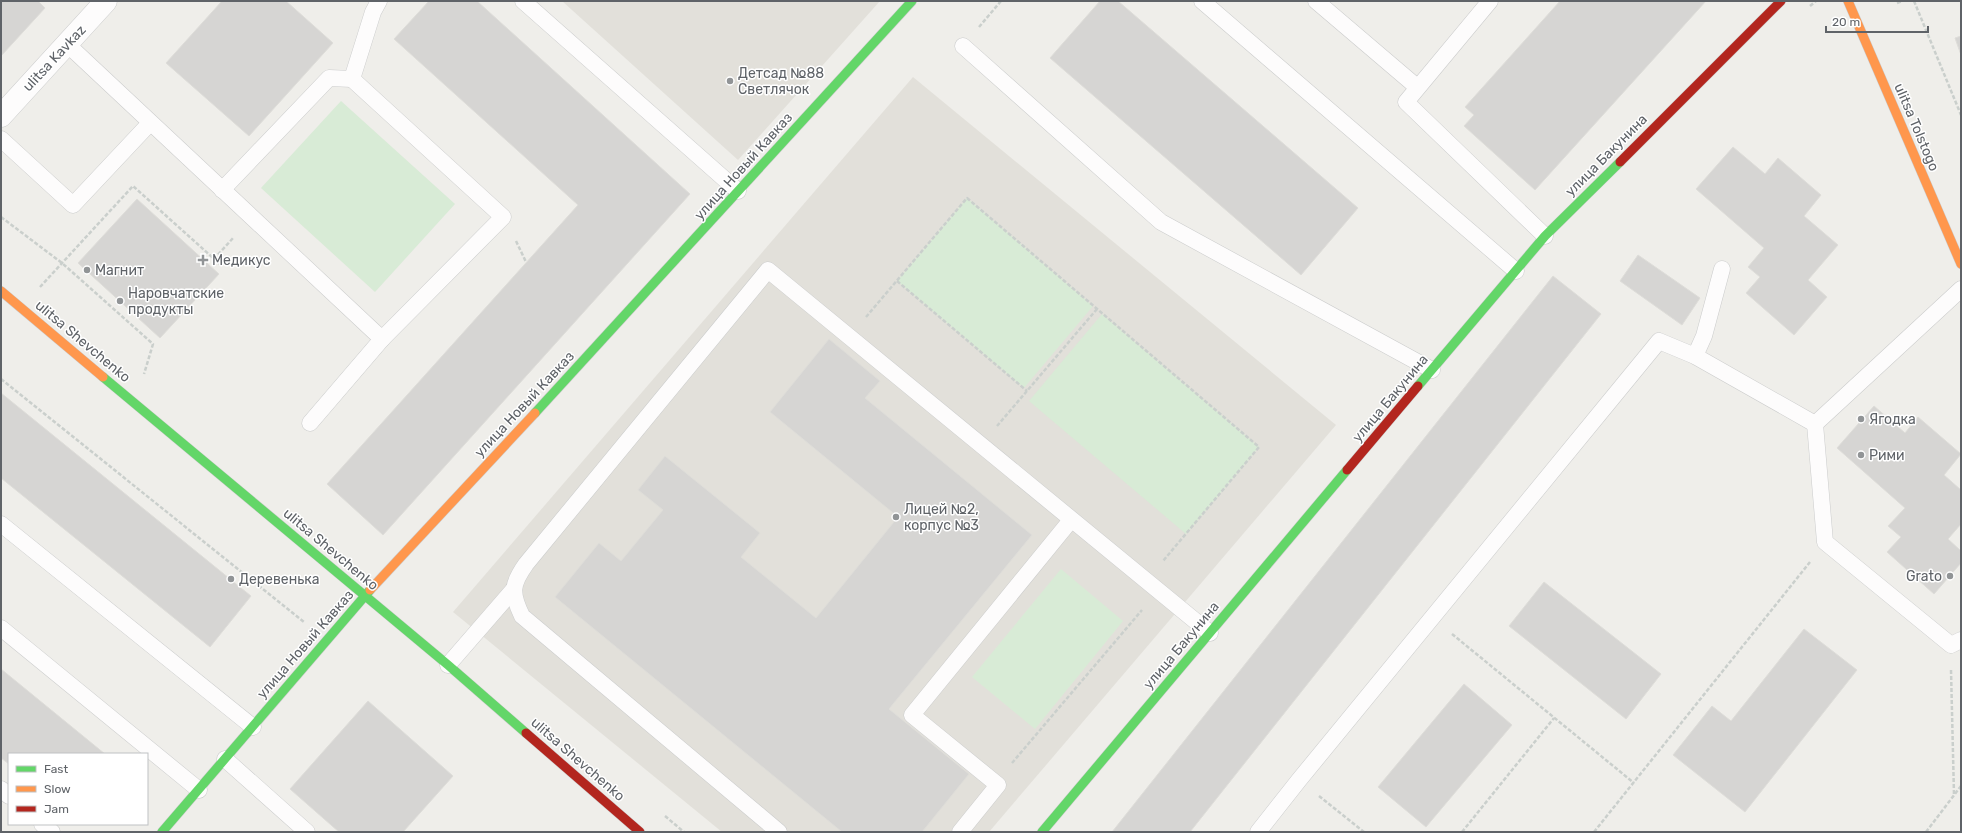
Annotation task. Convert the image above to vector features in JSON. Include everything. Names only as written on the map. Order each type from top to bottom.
[{"type":"street","name":"улица Новый Кавказ","points":[[162,832],[365,595],[912,1]]},
{"type":"street","name":"улица Бакунина","points":[[1042,832],[1546,236],[1781,1]]},
{"type":"street","name":"ulitsa Tolstogo","points":[[1848,1],[1961,264]]},
{"type":"street","name":"ulitsa Kavkaz","points":[[1,116],[67,44],[99,4]]},
{"type":"street","name":"ulitsa Shevchenko","points":[[1,291],[448,665],[640,832]]},
{"type":"lane","points":[[352,79],[373,12],[379,1]]},
{"type":"lane","points":[[523,1],[738,191]]},
{"type":"lane","points":[[1202,1],[1516,271]]},
{"type":"lane","points":[[1316,1],[1417,87]]},
{"type":"lane","points":[[1490,1],[1406,102],[1546,236]]},
{"type":"lane","points":[[67,44],[382,339]]},
{"type":"lane","points":[[963,46],[1161,222],[1432,370]]},
{"type":"lane","points":[[222,190],[329,78],[352,79],[503,216],[382,339],[310,423]]},
{"type":"lane","points":[[1,139],[73,205],[150,123]]},
{"type":"lane","points":[[1694,356],[1704,336],[1722,269]]},
{"type":"lane","points":[[448,665],[513,590],[518,576],[526,564],[768,270],[1210,633]]},
{"type":"lane","points":[[1815,424],[1961,289]]},
{"type":"lane","points":[[1258,832],[1431,618],[1659,341],[1694,356],[1815,424]]},
{"type":"lane","points":[[1815,424],[1825,542],[1956,643]]},
{"type":"lane","points":[[960,832],[998,785],[912,715],[1071,520]]},
{"type":"lane","points":[[1,524],[253,727]]},
{"type":"lane","points":[[513,590],[516,603],[522,616],[779,832]]},
{"type":"lane","points":[[1,628],[199,790]]},
{"type":"lane","points":[[225,759],[307,832]]},
{"type":"lane","points":[[43,825],[52,832]]},
{"type":"path","points":[[963,46],[1001,1]]},
{"type":"path","points":[[1897,3],[1902,1]]},
{"type":"path","points":[[1914,1],[1961,115]]},
{"type":"path","points":[[21,307],[133,186],[222,266]]},
{"type":"path","points":[[849,337],[967,198],[1259,447],[1152,586],[996,783]]},
{"type":"path","points":[[1,217],[62,263],[153,344],[143,378]]},
{"type":"path","points":[[897,281],[1027,391]]},
{"type":"path","points":[[981,445],[1097,309]]},
{"type":"path","points":[[1,380],[310,627]]},
{"type":"path","points":[[1594,832],[1825,542]]},
{"type":"path","points":[[1431,618],[1634,783]]},
{"type":"path","points":[[1954,796],[1956,643]]},
{"type":"path","points":[[1462,832],[1554,718]]},
{"type":"path","points":[[1299,780],[1364,832]]},
{"type":"path","points":[[1926,832],[1961,786]]},
{"type":"shaded area","name":"Детсад №88 Светлячок","points":[[562,1],[880,1],[738,160]]},
{"type":"shaded area","name":"Лицей №2, корпус №3","points":[[913,77],[1336,425],[989,832],[722,832],[453,612]]},
{"type":"green space","points":[[341,101],[455,204],[375,292],[261,188]]},
{"type":"green space","points":[[967,198],[1093,306],[1024,388],[897,281]]},
{"type":"green space","points":[[1102,314],[1259,447],[1186,534],[1029,401]]},
{"type":"green space","points":[[1061,569],[1123,621],[1035,729],[972,677]]},
{"type":"building","points":[[1,1],[38,1],[45,8],[1,56]]},
{"type":"building","points":[[222,1],[286,1],[333,43],[249,136],[166,63]]},
{"type":"building","points":[[429,1],[477,1],[690,194],[383,535],[327,484],[578,205],[394,39]]},
{"type":"building","points":[[1100,1],[1118,1],[1358,208],[1301,275],[1050,58]]},
{"type":"building","points":[[1560,1],[1706,1],[1535,190],[1464,126],[1474,115],[1465,107]]},
{"type":"building","points":[[1961,36],[1961,55],[1955,38]]},
{"type":"building","points":[[1733,147],[1765,174],[1778,158],[1821,195],[1804,216],[1838,245],[1808,280],[1827,297],[1794,335],[1746,293],[1760,277],[1748,267],[1764,248],[1696,189]]},
{"type":"building","points":[[137,199],[219,274],[160,338],[78,263]]},
{"type":"building","points":[[1638,255],[1700,298],[1682,325],[1620,281]]},
{"type":"building","points":[[1553,276],[1601,314],[1190,832],[1112,832]]},
{"type":"building","points":[[829,339],[880,381],[865,398],[1032,535],[889,709],[969,774],[922,832],[842,832],[555,597],[599,543],[621,561],[663,510],[638,490],[665,456],[760,533],[741,557],[816,618],[898,517],[770,412]]},
{"type":"building","points":[[1,393],[251,596],[210,647],[1,478]]},
{"type":"building","points":[[1874,406],[1905,433],[1918,417],[1961,454],[1944,475],[1961,490],[1961,524],[1948,539],[1961,551],[1961,563],[1934,594],[1887,552],[1901,537],[1888,526],[1905,508],[1837,448]]},
{"type":"building","points":[[1544,582],[1661,674],[1626,719],[1509,626]]},
{"type":"building","points":[[1804,629],[1857,670],[1745,812],[1673,755],[1712,706],[1731,721]]},
{"type":"building","points":[[1,669],[104,753],[8,753],[8,763],[1,758]]},
{"type":"building","points":[[1464,684],[1512,725],[1426,827],[1378,787]]},
{"type":"building","points":[[368,701],[453,776],[403,832],[339,832],[290,789]]},
{"type":"traffic: fast","points":[[535,413],[912,1]]},
{"type":"traffic: fast","points":[[1418,386],[1545,236],[1620,162]]},
{"type":"traffic: fast","points":[[103,377],[448,665],[526,733]]},
{"type":"traffic: fast","points":[[1042,832],[1347,470]]},
{"type":"traffic: fast","points":[[162,832],[370,590]]},
{"type":"traffic: slow","points":[[1848,1],[1961,264]]},
{"type":"traffic: slow","points":[[1,291],[103,377]]},
{"type":"traffic: slow","points":[[370,590],[535,413]]},
{"type":"traffic: jam","points":[[1620,162],[1781,1]]},
{"type":"traffic: jam","points":[[1347,470],[1418,386]]},
{"type":"traffic: jam","points":[[526,733],[640,832]]},
{"type":"place","name":"Детсад №88 Светлячок","points":[[730,81]]},
{"type":"place","name":"Медикус","points":[[203,260]]},
{"type":"place","name":"Магнит","points":[[87,270]]},
{"type":"place","name":"Наровчатские продукты","points":[[120,301]]},
{"type":"place","name":"Ягодка","points":[[1861,419]]},
{"type":"place","name":"Рими","points":[[1861,455]]},
{"type":"place","name":"Лицей №2, корпус №3","points":[[896,517]]},
{"type":"place","name":"Grato","points":[[1950,576]]},
{"type":"place","name":"Деревенька","points":[[231,579]]}]
